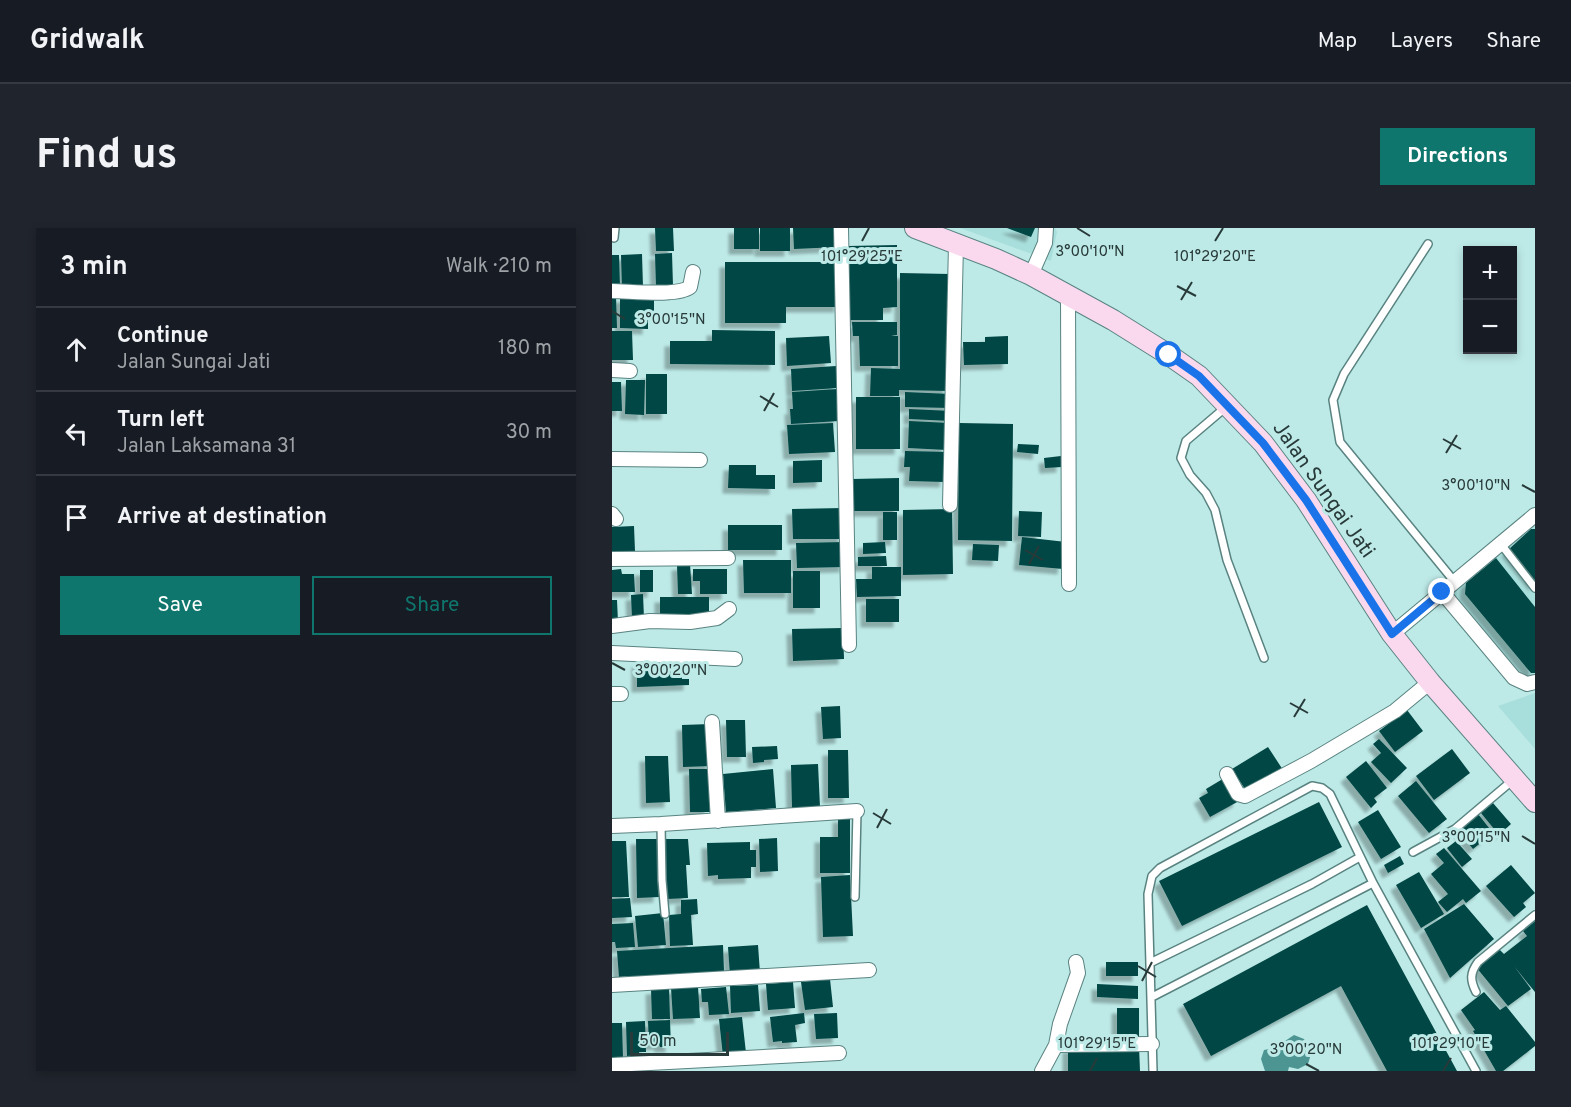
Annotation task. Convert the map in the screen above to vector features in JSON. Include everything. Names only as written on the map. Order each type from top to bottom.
[{"type":"main road","name":"Jalan Sungai Jati","points":[[920,229],[1031,275],[1169,355],[1199,376],[1263,443],[1306,500],[1392,634],[1430,682],[1535,802]]},
{"type":"street","points":[[841,228],[849,645]]},
{"type":"street","points":[[1031,275],[1045,243],[1046,228]]},
{"type":"street","points":[[950,505],[956,244]]},
{"type":"street","points":[[612,291],[684,291],[690,287],[693,272]]},
{"type":"street","points":[[1068,295],[1070,584]]},
{"type":"street","points":[[612,370],[630,371]]},
{"type":"street","points":[[612,459],[700,460]]},
{"type":"street","points":[[1392,634],[1535,515]]},
{"type":"street","points":[[612,559],[728,558]]},
{"type":"street","points":[[1442,592],[1514,678],[1527,684],[1535,682]]},
{"type":"street","points":[[612,626],[650,621],[690,622],[717,618],[729,609]]},
{"type":"street","points":[[612,653],[735,659]]},
{"type":"street","points":[[1227,774],[1238,794],[1245,796],[1311,761],[1395,711],[1430,682]]},
{"type":"street","points":[[712,722],[718,820]]},
{"type":"street","points":[[612,826],[857,811]]},
{"type":"street","points":[[1042,1071],[1056,1045],[1060,1024],[1078,973],[1076,962]]},
{"type":"street","points":[[612,986],[869,970]]},
{"type":"street","points":[[1056,1045],[1152,1044]]},
{"type":"street","points":[[612,1065],[839,1053]]},
{"type":"lane","points":[[614,238],[615,228]]},
{"type":"lane","points":[[1428,244],[1344,374],[1333,400],[1340,442],[1454,581]]},
{"type":"lane","points":[[1228,405],[1186,441],[1181,458],[1215,510],[1227,560],[1264,658]]},
{"type":"lane","points":[[1500,543],[1535,588]]},
{"type":"lane","points":[[1413,852],[1455,829],[1514,779]]},
{"type":"lane","points":[[1153,1071],[1148,894],[1152,876],[1160,868],[1312,786],[1322,788],[1330,794],[1373,883],[1476,1071]]},
{"type":"lane","points":[[855,897],[857,811]]},
{"type":"lane","points":[[661,824],[665,914]]},
{"type":"lane","points":[[1150,963],[1312,884],[1360,857]]},
{"type":"lane","points":[[1152,997],[1373,883]]},
{"type":"lane","points":[[1476,992],[1470,977],[1478,962],[1535,915]]},
{"type":"shaded area","points":[[960,228],[1055,228],[1057,232],[1051,261]]},
{"type":"shaded area","points":[[1535,521],[1535,678],[1528,678],[1518,675],[1449,593]]},
{"type":"shaded area","points":[[1535,693],[1535,749],[1498,706]]},
{"type":"shaded area","points":[[1294,1035],[1304,1039],[1311,1054],[1308,1064],[1298,1069],[1289,1067],[1288,1071],[1265,1071],[1261,1059],[1264,1050],[1275,1048],[1281,1050],[1285,1041]]},
{"type":"building","points":[[655,228],[673,228],[674,251],[656,251]]},
{"type":"building","points":[[734,228],[759,228],[759,249],[734,249]]},
{"type":"building","points":[[760,228],[790,228],[790,251],[760,251]]},
{"type":"building","points":[[793,228],[837,228],[838,247],[794,249]]},
{"type":"building","points":[[1007,228],[1035,228],[1031,237]]},
{"type":"building","points":[[897,245],[897,307],[883,308],[883,320],[849,320],[848,246]]},
{"type":"building","points":[[672,253],[673,286],[656,286],[655,254]]},
{"type":"building","points":[[642,254],[643,287],[622,288],[621,255]]},
{"type":"building","points":[[612,255],[619,255],[620,288],[612,288]]},
{"type":"building","points":[[725,262],[840,262],[840,307],[786,307],[786,323],[725,323]]},
{"type":"building","points":[[900,273],[950,274],[949,391],[899,390],[899,396],[870,396],[871,368],[900,369]]},
{"type":"building","points":[[612,296],[616,296],[617,328],[612,328]]},
{"type":"building","points":[[620,297],[648,297],[648,300],[654,300],[654,314],[648,314],[648,329],[620,328]]},
{"type":"building","points":[[852,322],[897,322],[897,335],[891,336],[898,336],[898,366],[860,366],[859,336],[853,336]]},
{"type":"building","points":[[712,330],[775,331],[775,365],[670,364],[670,341],[712,341]]},
{"type":"building","points":[[612,331],[632,331],[633,360],[612,360]]},
{"type":"building","points":[[829,336],[831,363],[787,366],[786,338]]},
{"type":"building","points":[[1008,336],[1008,364],[964,365],[963,342],[985,342],[985,337]]},
{"type":"building","points":[[836,366],[838,388],[792,391],[791,369]]},
{"type":"building","points":[[646,374],[667,374],[667,414],[646,414]]},
{"type":"building","points":[[626,380],[645,380],[644,415],[625,414]]},
{"type":"building","points":[[612,382],[621,382],[622,411],[612,411]]},
{"type":"building","points":[[837,389],[839,421],[791,424],[792,392]]},
{"type":"building","points":[[905,392],[951,394],[951,408],[905,407]]},
{"type":"building","points":[[856,397],[900,397],[900,449],[856,449]]},
{"type":"building","points":[[909,409],[952,411],[951,421],[909,419]]},
{"type":"building","points":[[909,421],[949,423],[947,450],[908,448]]},
{"type":"building","points":[[833,423],[835,452],[789,454],[787,425]]},
{"type":"building","points":[[959,423],[1013,424],[1012,541],[958,540]]},
{"type":"building","points":[[1018,444],[1039,445],[1038,454],[1017,452]]},
{"type":"building","points":[[905,451],[950,452],[945,482],[909,481],[910,467],[904,467]]},
{"type":"building","points":[[1061,456],[1062,467],[1045,468],[1044,458]]},
{"type":"building","points":[[822,460],[822,482],[793,483],[793,461]]},
{"type":"building","points":[[729,465],[756,465],[756,475],[775,475],[775,489],[728,488]]},
{"type":"building","points":[[899,478],[899,511],[853,511],[852,479]]},
{"type":"building","points":[[843,508],[844,539],[793,539],[792,509]]},
{"type":"building","points":[[952,509],[953,574],[903,575],[903,510]]},
{"type":"building","points":[[1019,511],[1042,512],[1041,537],[1018,536]]},
{"type":"building","points":[[883,512],[897,512],[897,540],[883,540]]},
{"type":"building","points":[[728,525],[782,525],[782,550],[728,550]]},
{"type":"building","points":[[634,526],[635,551],[612,552],[612,527]]},
{"type":"building","points":[[1531,529],[1535,529],[1535,586],[1507,551]]},
{"type":"building","points":[[1022,537],[1066,542],[1063,569],[1019,565]]},
{"type":"building","points":[[845,542],[845,567],[797,568],[796,543]]},
{"type":"building","points":[[885,542],[886,553],[863,554],[863,543]]},
{"type":"building","points":[[973,544],[999,545],[998,561],[972,560]]},
{"type":"building","points":[[886,556],[887,566],[858,566],[858,557]]},
{"type":"building","points":[[1496,558],[1535,607],[1535,673],[1531,673],[1465,594],[1466,583]]},
{"type":"building","points":[[743,560],[791,560],[791,593],[744,593]]},
{"type":"building","points":[[690,564],[692,594],[678,594],[677,565]]},
{"type":"building","points":[[872,567],[901,567],[901,596],[857,597],[856,579],[872,579]]},
{"type":"building","points":[[621,569],[622,574],[634,574],[635,592],[612,592],[612,570]]},
{"type":"building","points":[[693,569],[727,569],[727,594],[700,594],[700,581],[693,581]]},
{"type":"building","points":[[640,570],[653,570],[653,592],[640,592]]},
{"type":"building","points":[[793,571],[820,571],[820,608],[793,608]]},
{"type":"building","points":[[643,594],[644,618],[632,618],[631,595]]},
{"type":"building","points":[[660,597],[709,597],[709,617],[660,617]]},
{"type":"building","points":[[866,599],[899,599],[899,622],[866,622]]},
{"type":"building","points":[[612,600],[617,600],[618,622],[612,622]]},
{"type":"building","points":[[843,628],[844,659],[793,661],[792,629]]},
{"type":"building","points":[[682,660],[682,679],[689,679],[689,685],[637,687],[637,662]]},
{"type":"building","points":[[840,706],[841,738],[823,739],[821,707]]},
{"type":"building","points":[[1407,710],[1423,731],[1395,752],[1379,731]]},
{"type":"building","points":[[726,720],[745,720],[746,757],[727,757]]},
{"type":"building","points":[[711,724],[712,766],[683,767],[682,725]]},
{"type":"building","points":[[1379,739],[1407,768],[1391,783],[1371,762],[1381,753],[1373,744]]},
{"type":"building","points":[[777,746],[778,759],[753,763],[752,747]]},
{"type":"building","points":[[1268,747],[1283,770],[1247,792],[1232,769]]},
{"type":"building","points":[[1452,749],[1470,773],[1434,800],[1416,776]]},
{"type":"building","points":[[828,750],[848,750],[849,798],[828,798]]},
{"type":"building","points":[[645,756],[668,756],[670,802],[646,803]]},
{"type":"building","points":[[1366,761],[1387,788],[1374,798],[1377,802],[1371,808],[1346,777]]},
{"type":"building","points":[[818,764],[820,807],[792,808],[791,765]]},
{"type":"building","points":[[689,769],[708,769],[710,812],[690,812]]},
{"type":"building","points":[[773,769],[776,808],[726,812],[723,774]]},
{"type":"building","points":[[1226,777],[1239,801],[1210,817],[1199,798],[1208,793],[1206,789]]},
{"type":"building","points":[[1416,781],[1447,819],[1429,833],[1398,796]]},
{"type":"building","points":[[1319,802],[1342,847],[1182,926],[1159,881]]},
{"type":"building","points":[[1493,803],[1511,824],[1499,835],[1481,813]]},
{"type":"building","points":[[1378,810],[1401,847],[1381,859],[1358,822]]},
{"type":"building","points":[[1478,814],[1493,833],[1473,849],[1458,830]]},
{"type":"building","points":[[838,817],[850,817],[850,873],[820,873],[820,837],[838,837]]},
{"type":"building","points":[[777,838],[778,871],[760,872],[759,839]]},
{"type":"building","points":[[636,839],[657,839],[659,897],[637,898]]},
{"type":"building","points":[[664,839],[688,839],[690,865],[686,865],[688,898],[667,899]]},
{"type":"building","points":[[612,841],[626,841],[629,897],[612,897]]},
{"type":"building","points":[[1456,841],[1472,859],[1462,867],[1447,848]]},
{"type":"building","points":[[750,842],[750,850],[756,850],[756,867],[751,867],[751,878],[718,879],[718,875],[708,876],[707,843]]},
{"type":"building","points":[[1444,848],[1481,891],[1466,903],[1463,899],[1447,912],[1438,902],[1448,894],[1431,874],[1444,863],[1436,854]]},
{"type":"building","points":[[1400,856],[1404,864],[1388,873],[1384,865]]},
{"type":"building","points":[[1511,865],[1535,893],[1523,903],[1526,907],[1514,917],[1486,886]]},
{"type":"building","points":[[1419,872],[1444,914],[1421,928],[1396,885]]},
{"type":"building","points":[[850,875],[853,936],[823,937],[821,877]]},
{"type":"building","points":[[630,898],[632,917],[612,918],[612,899]]},
{"type":"building","points":[[697,899],[698,914],[691,915],[693,945],[670,946],[669,915],[681,914],[681,900]]},
{"type":"building","points":[[1464,904],[1494,939],[1450,978],[1424,929]]},
{"type":"building","points":[[1367,905],[1457,1071],[1387,1071],[1341,986],[1211,1056],[1183,1004]]},
{"type":"building","points":[[663,913],[666,945],[638,947],[635,916]]},
{"type":"building","points":[[1535,921],[1535,992],[1514,966],[1531,989],[1508,1006],[1476,967],[1499,949],[1504,954],[1527,936],[1523,931]]},
{"type":"building","points":[[633,923],[635,947],[616,948],[615,942],[612,942],[612,924]]},
{"type":"building","points":[[723,945],[724,971],[718,971],[718,977],[708,977],[708,972],[702,972],[702,977],[685,978],[685,973],[673,974],[674,979],[656,980],[656,975],[645,975],[645,980],[627,981],[627,976],[619,977],[617,951]]},
{"type":"building","points":[[758,945],[760,973],[730,975],[728,947]]},
{"type":"building","points":[[1106,962],[1138,962],[1138,976],[1106,976]]},
{"type":"building","points":[[830,979],[833,1007],[805,1010],[801,982]]},
{"type":"building","points":[[793,982],[795,1008],[768,1010],[766,984]]},
{"type":"building","points":[[1097,984],[1138,986],[1138,999],[1097,997]]},
{"type":"building","points":[[758,985],[760,1011],[731,1013],[730,986]]},
{"type":"building","points":[[698,987],[700,1018],[673,1019],[671,988]]},
{"type":"building","points":[[726,987],[729,1014],[709,1015],[708,1002],[702,1002],[701,989]]},
{"type":"building","points":[[669,988],[670,1019],[652,1019],[651,989]]},
{"type":"building","points":[[1484,992],[1500,1010],[1506,1006],[1535,1042],[1535,1046],[1503,1071],[1496,1071],[1473,1031],[1475,1030],[1461,1010]]},
{"type":"building","points":[[1117,1008],[1139,1008],[1139,1041],[1117,1040]]},
{"type":"building","points":[[804,1013],[805,1023],[795,1025],[797,1042],[773,1042],[770,1017]]},
{"type":"building","points":[[837,1013],[838,1038],[816,1039],[814,1014]]},
{"type":"building","points":[[742,1017],[746,1053],[723,1056],[719,1019]]},
{"type":"building","points":[[670,1020],[671,1047],[660,1047],[659,1044],[649,1045],[648,1021]]},
{"type":"building","points":[[645,1021],[646,1052],[627,1056],[626,1022]]},
{"type":"building","points":[[612,1023],[622,1023],[623,1058],[612,1059]]},
{"type":"building","points":[[1139,1046],[1140,1071],[1068,1071],[1068,1047]]},
{"type":"route","points":[[1169,355],[1199,376],[1263,443],[1306,500],[1392,634],[1442,592]]}]
